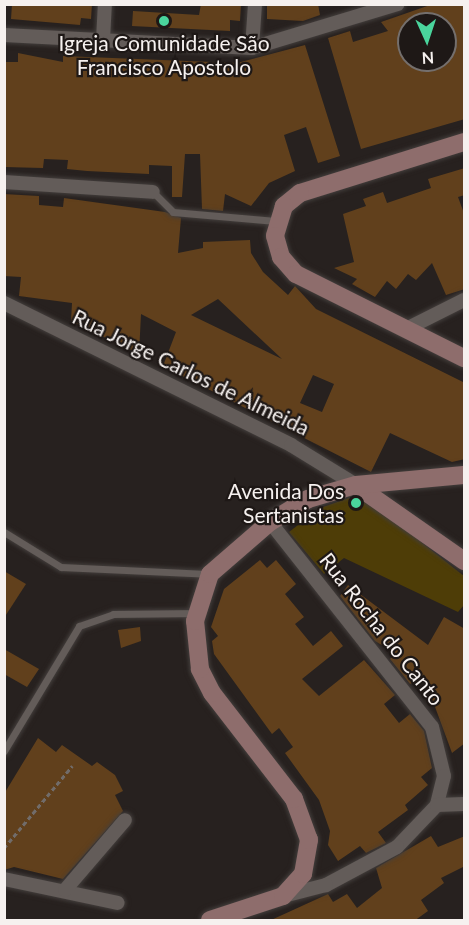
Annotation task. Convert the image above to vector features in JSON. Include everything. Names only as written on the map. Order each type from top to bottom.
[{"type":"street","points":[[103,40],[105,4]]},
{"type":"street","points":[[252,48],[255,4]]},
{"type":"street","points":[[4,35],[252,48],[371,9],[398,4]]},
{"type":"street","points":[[465,142],[300,193],[276,221],[276,247],[296,274],[465,358]]},
{"type":"street","points":[[4,182],[153,192]]},
{"type":"street","points":[[406,329],[465,300]]},
{"type":"street","name":"Rua Jorge Carlos de Almeida","points":[[4,303],[291,444],[356,485]]},
{"type":"street","points":[[210,921],[283,896],[303,874],[308,858],[306,822],[212,693],[195,642],[197,613],[210,574],[270,522],[308,499],[356,485],[465,475]]},
{"type":"street","points":[[356,485],[465,561]]},
{"type":"street","name":"Rua Rocha do Canto","points":[[270,522],[432,727],[444,776],[437,805],[397,848],[334,882],[283,896]]},
{"type":"street","points":[[437,805],[465,804]]},
{"type":"street","points":[[65,890],[125,820]]},
{"type":"street","points":[[4,879],[65,890],[118,903]]},
{"type":"lane","points":[[153,192],[173,212],[276,221]]},
{"type":"lane","points":[[4,532],[61,567],[210,574]]},
{"type":"lane","points":[[4,751],[79,626],[114,614],[197,613]]},
{"type":"path","points":[[4,848],[72,766]]},
{"type":"shaded area","points":[[349,498],[373,504],[464,576],[464,605],[458,612],[344,558],[324,574],[289,532],[320,508]]},
{"type":"building","points":[[12,4],[92,4],[91,19],[81,18],[80,25],[11,19]]},
{"type":"building","points":[[201,4],[241,4],[240,21],[230,20],[230,31],[132,26],[133,11],[199,15]]},
{"type":"building","points":[[267,4],[318,4],[320,15],[303,21],[267,19]]},
{"type":"building","points":[[433,4],[465,4],[465,119],[361,149],[328,38],[350,31],[353,42],[388,31],[381,22],[397,16],[397,72],[457,72],[457,12],[410,12]]},
{"type":"building","points":[[305,45],[340,156],[318,163],[306,127],[284,135],[295,171],[269,183],[251,206],[225,194],[223,211],[202,209],[200,154],[185,154],[182,197],[172,197],[172,166],[149,165],[149,174],[67,169],[68,160],[44,159],[43,168],[4,167],[4,62],[18,62],[18,53],[63,62],[63,56],[237,63]]},
{"type":"building","points":[[465,168],[465,195],[458,197],[465,216],[465,289],[446,295],[432,263],[416,280],[408,274],[396,289],[387,281],[375,297],[352,284],[357,279],[334,268],[354,262],[343,214],[366,206],[363,199],[383,192],[387,203],[431,188],[428,179]]},
{"type":"building","points":[[4,194],[39,196],[39,205],[63,207],[64,198],[165,212],[181,218],[178,253],[203,248],[203,242],[250,240],[251,253],[263,272],[288,295],[295,286],[316,309],[465,383],[465,459],[452,462],[390,433],[371,472],[163,366],[176,332],[141,314],[139,354],[71,321],[72,303],[19,296],[21,277],[4,276]],"holes":[[[218,299],[282,359],[191,315]],[[313,375],[334,384],[322,412],[300,403]]]},
{"type":"building","points":[[260,560],[267,568],[276,560],[296,584],[285,594],[304,617],[295,624],[313,646],[331,631],[343,646],[302,679],[319,696],[364,660],[395,695],[384,704],[399,723],[410,714],[424,731],[432,768],[421,777],[428,785],[405,805],[408,810],[378,832],[386,843],[366,853],[360,846],[338,861],[328,845],[330,831],[319,800],[285,753],[293,747],[279,728],[272,734],[214,654],[212,641],[218,636],[211,627],[224,589]]},
{"type":"building","points":[[4,571],[26,584],[4,618]]},
{"type":"building","points":[[348,585],[428,645],[444,617],[465,629],[465,743],[452,753],[424,677],[410,684],[390,659],[395,653],[375,641],[340,596]]},
{"type":"building","points":[[140,627],[141,641],[121,648],[118,630]]},
{"type":"building","points":[[4,649],[39,669],[27,687],[4,674]]},
{"type":"building","points":[[38,738],[56,752],[62,745],[92,766],[97,762],[115,775],[123,791],[115,795],[123,811],[63,879],[14,867],[4,870],[4,794]]},
{"type":"building","points":[[431,836],[438,847],[465,836],[465,866],[441,878],[444,883],[421,900],[428,911],[414,921],[269,921],[328,894],[333,902],[347,894],[357,908],[382,888],[376,868]]},
{"type":"place","name":"Igreja Comunidade São Francisco Apostolo","points":[[164,21]]},
{"type":"place","name":"Avenida Dos Sertanistas","points":[[356,503]]}]
